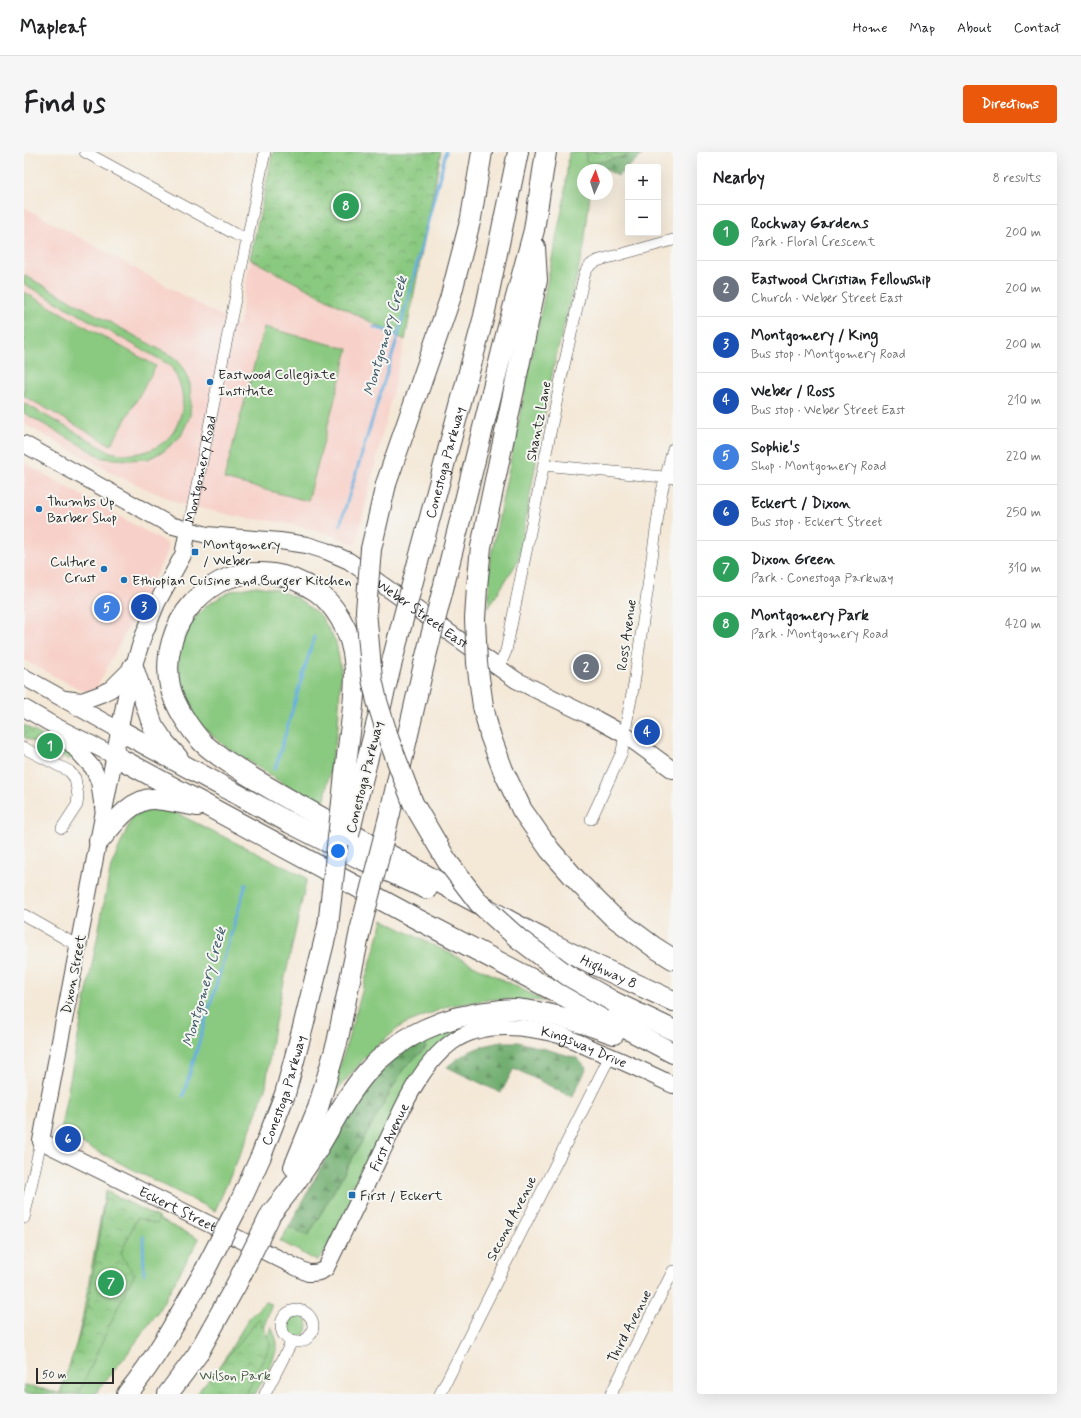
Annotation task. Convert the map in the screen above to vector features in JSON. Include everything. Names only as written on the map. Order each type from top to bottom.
[{"type":"highway","points":[[482,152],[470,218],[450,300],[386,484],[371,549],[366,610],[372,679],[389,740],[414,803],[447,861],[479,902],[519,939],[567,975],[614,1002],[673,1030]]},
{"type":"highway","name":"Conestoga Parkway","points":[[127,1394],[140,1378],[168,1336],[205,1270],[241,1200],[261,1156],[285,1094],[328,926],[350,797],[398,638],[484,316],[518,152]]},
{"type":"highway","name":"Conestoga Parkway","points":[[168,1394],[197,1355],[236,1285],[294,1169],[318,1108],[337,1042],[360,931],[390,813],[425,660],[506,331],[534,230],[546,152]]},
{"type":"highway","points":[[534,230],[537,280],[481,548],[476,587],[475,619],[477,663],[483,706],[490,735],[503,770],[522,810],[550,850],[578,882],[611,915],[654,947],[673,959]]},
{"type":"highway","points":[[350,797],[355,672],[354,651],[348,631],[335,610],[322,595],[303,583],[286,576],[264,573],[245,574],[227,578],[214,585],[200,595],[186,610],[177,624],[170,648],[168,668],[170,687],[176,704],[189,725],[204,744],[223,759],[287,799],[544,940]]},
{"type":"highway","points":[[133,667],[153,726],[164,742],[186,767]]},
{"type":"highway","points":[[119,730],[290,823],[359,858],[470,909],[544,940]]},
{"type":"highway","points":[[115,756],[214,808],[414,918],[673,1054]]},
{"type":"highway","points":[[99,841],[122,814],[142,801],[153,799],[214,808]]},
{"type":"highway","name":"Highway 8","points":[[544,940],[673,1001]]},
{"type":"highway","points":[[271,1214],[304,1170],[349,1095],[366,1072],[388,1052],[410,1037],[432,1025],[458,1016],[514,1009],[548,1014],[592,1026],[673,1054]]},
{"type":"street","points":[[85,152],[235,234],[248,239]]},
{"type":"street","name":"Montgomery Road","points":[[119,730],[129,680],[143,637],[157,603],[183,555],[265,152]]},
{"type":"street","name":"Shantz Lane","points":[[498,668],[506,651],[564,364],[584,276],[588,267],[594,262],[673,240]]},
{"type":"street","name":"Weber Street East","points":[[24,444],[170,525],[207,535],[280,541],[307,545],[326,550],[349,561],[516,680],[596,718],[625,735],[673,770]]},
{"type":"street","name":"Ross Avenue","points":[[591,819],[622,752],[634,684],[661,495],[669,478],[673,450]]},
{"type":"street","points":[[544,465],[669,478]]},
{"type":"street","points":[[64,699],[82,701],[111,689],[133,667]]},
{"type":"street","points":[[24,677],[119,730]]},
{"type":"street","points":[[24,708],[55,726],[115,756]]},
{"type":"street","points":[[55,726],[93,768],[99,781],[104,816]]},
{"type":"street","name":"Dixon Street","points":[[24,1218],[41,1141],[104,816],[119,730]]},
{"type":"street","points":[[24,748],[69,771],[75,778],[78,796],[77,805],[62,828]]},
{"type":"street","points":[[24,915],[78,946]]},
{"type":"street","name":"Kingsway Drive","points":[[490,1028],[535,1030],[563,1036],[673,1085]]},
{"type":"street","name":"First Avenue","points":[[316,1273],[323,1271],[326,1268],[411,1092],[434,1058],[452,1042],[471,1033],[490,1028]]},
{"type":"street","name":"Second Avenue","points":[[440,1394],[610,1056]]},
{"type":"street","name":"Eckert Street","points":[[41,1141],[308,1273],[316,1273]]},
{"type":"street","name":"Third Avenue","points":[[611,1394],[673,1271]]},
{"type":"street","points":[[265,1394],[292,1341]]},
{"type":"shaded area","name":"Eastwood Collegiate Institute","points":[[24,207],[239,326],[250,259],[405,340],[356,544],[322,532],[282,522],[244,518],[178,503],[116,475],[24,424]]},
{"type":"shaded area","points":[[24,463],[167,543],[168,551],[96,689],[85,692],[24,660]]},
{"type":"green space","points":[[273,152],[441,152],[405,340],[250,259]]},
{"type":"green space","points":[[569,152],[596,152],[594,164],[577,164],[577,200],[589,200],[584,247],[553,369],[518,561],[489,607],[489,565],[564,200]]},
{"type":"green space","points":[[586,152],[629,152],[625,156],[594,163],[586,162]]},
{"type":"green space","points":[[596,152],[645,152],[632,164],[625,164],[625,170],[618,176],[613,173],[613,164],[594,163]]},
{"type":"green space","points":[[24,275],[177,359],[190,384],[190,416],[181,436],[164,451],[148,459],[128,460],[103,458],[24,413],[24,403],[106,450],[115,453],[133,454],[151,450],[166,440],[177,425],[183,401],[181,387],[170,365],[24,284]]},
{"type":"green space","points":[[24,292],[156,366],[111,445],[24,396]]},
{"type":"green space","points":[[264,327],[348,349],[308,501],[224,479]]},
{"type":"green space","points":[[256,586],[275,589],[297,598],[321,616],[336,642],[341,669],[338,727],[323,809],[223,745],[200,724],[186,702],[180,681],[178,657],[182,641],[191,622],[207,605],[231,591]]},
{"type":"green space","points":[[24,725],[74,755],[68,760],[24,737]]},
{"type":"green space","points":[[153,807],[168,809],[307,878],[273,1032],[266,1086],[248,1136],[215,1211],[67,1136],[62,1130],[62,1121],[111,866],[133,815]]},
{"type":"green space","points":[[383,920],[545,1001],[494,999],[449,1006],[402,1025],[370,1052],[331,1097]]},
{"type":"green space","points":[[485,1018],[448,1038],[359,1184],[354,1182],[348,1195],[352,1198],[332,1240],[322,1256],[317,1261],[280,1241],[289,1227],[308,1236],[404,1068],[426,1048],[422,1041],[432,1035]]},
{"type":"green space","points":[[422,1041],[426,1048],[404,1068],[308,1236],[289,1227],[348,1116],[373,1079],[399,1055]]},
{"type":"green space","points":[[500,1042],[518,1042],[577,1058],[586,1068],[572,1097],[514,1068],[501,1093],[447,1067],[460,1057],[472,1051]]},
{"type":"green space","points":[[106,1191],[159,1218],[157,1224],[137,1218],[121,1253],[127,1265],[135,1273],[79,1393],[24,1394],[24,1385],[60,1393],[84,1321],[90,1293]]},
{"type":"green space","points":[[105,1193],[199,1239],[157,1313],[128,1353],[95,1394],[61,1394],[70,1371],[82,1320]]},
{"type":"green space","points":[[265,1302],[272,1304],[262,1332],[198,1394],[207,1384],[230,1350],[249,1318]]},
{"type":"green space","points":[[296,1314],[305,1317],[308,1326],[305,1335],[296,1338],[287,1335],[284,1326],[287,1317]]},
{"type":"green space","name":"Wilson Park","points":[[259,1319],[271,1344],[246,1394],[196,1394]]},
{"type":"green space","points":[[271,1326],[276,1338],[277,1349],[269,1369],[255,1394],[237,1394],[262,1353]]},
{"type":"waterway","name":"Montgomery Creek","points":[[340,525],[398,336],[446,152]]},
{"type":"waterway","points":[[374,327],[391,332],[398,336]]},
{"type":"waterway","name":"Montgomery Creek","points":[[275,769],[314,637]]},
{"type":"waterway","name":"Montgomery Creek","points":[[183,1096],[246,884]]},
{"type":"waterway","name":"Montgomery Creek","points":[[143,1236],[144,1274]]},
{"type":"place","name":"Montgomery Park","points":[[346,206]]},
{"type":"place","name":"Eastwood Collegiate Institute","points":[[210,382]]},
{"type":"place","name":"Thumbs Up Barber Shop","points":[[39,509]]},
{"type":"place","name":"Montgomery / Weber","points":[[195,552]]},
{"type":"place","name":"Culture Crust","points":[[104,569]]},
{"type":"place","name":"Ethiopian Cuisine and Burger Kitchen","points":[[124,580]]},
{"type":"place","name":"Montgomery / King","points":[[144,607]]},
{"type":"place","name":"Sophie's","points":[[107,608]]},
{"type":"place","name":"Eastwood Christian Fellowship","points":[[586,667]]},
{"type":"place","name":"Weber / Ross","points":[[647,732]]},
{"type":"place","name":"Rockway Gardens","points":[[50,746]]},
{"type":"place","name":"Eckert / Dixon","points":[[68,1139]]},
{"type":"place","name":"First / Eckert","points":[[352,1195]]},
{"type":"place","name":"Dixon Green","points":[[111,1283]]}]
